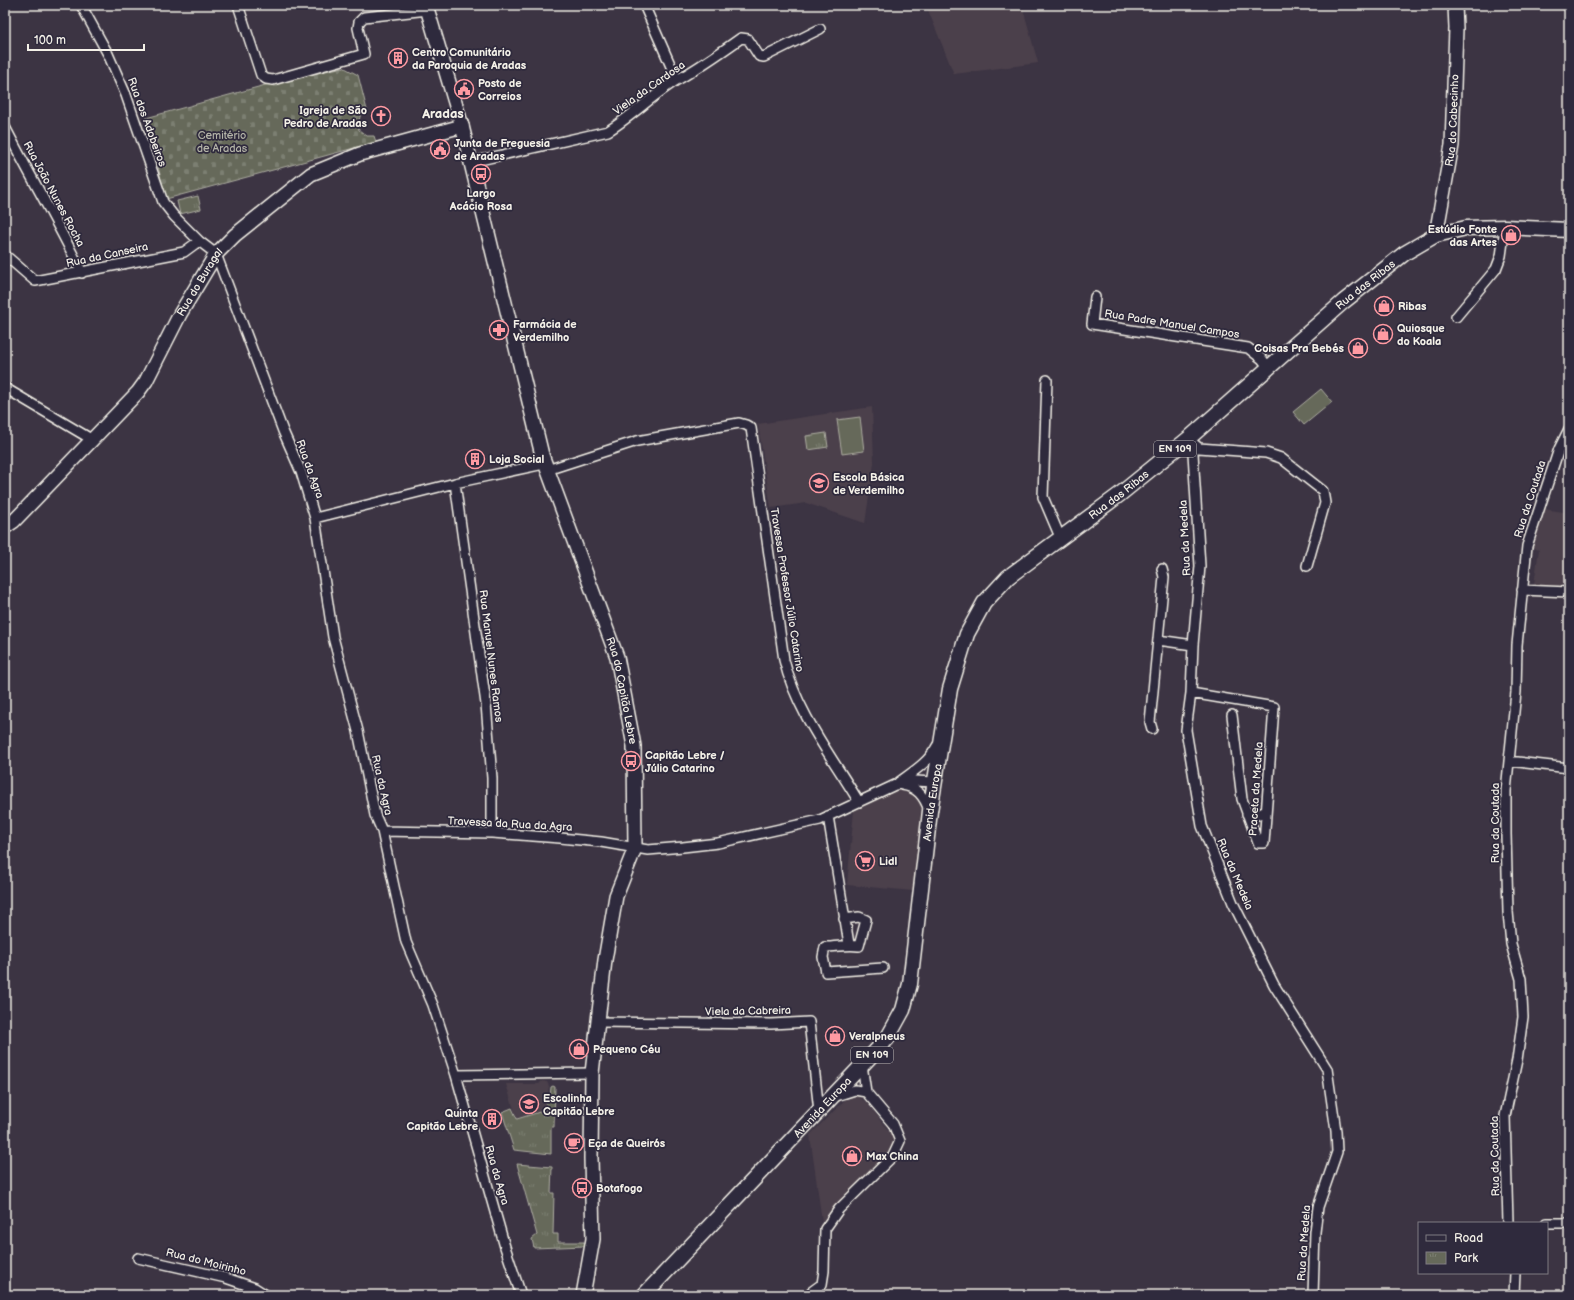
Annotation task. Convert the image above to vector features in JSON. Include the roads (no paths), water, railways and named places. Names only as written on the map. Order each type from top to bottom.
[{"type":"main road","name":"Rua do Cabecinho","points":[[1436,234],[1452,145],[1456,28],[1455,5]]},
{"type":"main road","name":"Rua do Capitão Lebre","points":[[427,7],[462,126],[498,281],[545,467],[617,657],[634,746],[635,848],[616,896],[592,1073],[591,1158],[593,1239],[583,1295]]},
{"type":"main road","name":"Rua do Buragal","points":[[5,527],[14,521],[91,439],[133,398],[146,381],[180,314],[216,254],[235,235],[311,174],[360,154],[462,126]]},
{"type":"main road","name":"EN 109","points":[[1436,234],[1466,228],[1505,227],[1569,230]]},
{"type":"main road","name":"Rua das Ribas","points":[[942,736],[950,689],[967,634],[984,603],[1008,577],[1060,537],[1119,495],[1188,439],[1362,286],[1405,253],[1436,234]]},
{"type":"main road","name":"Avenida Europa","points":[[644,1295],[886,1039],[903,1010],[910,984],[930,811],[942,736]]},
{"type":"street","name":"Rua dos Adobeiros","points":[[81,5],[108,54],[126,95],[163,202],[174,216],[199,241]]},
{"type":"street","points":[[238,5],[261,75],[266,80],[273,80],[364,54],[358,28],[359,22],[364,17],[427,7]]},
{"type":"street","points":[[644,5],[677,80]]},
{"type":"street","name":"Viela da Cardosa","points":[[471,162],[608,131],[624,121],[677,80],[690,74],[741,38],[748,39],[759,56],[764,57],[820,29]]},
{"type":"street","name":"Rua João Nunes Rocha","points":[[5,127],[36,188],[62,232],[82,273]]},
{"type":"street","points":[[1456,317],[1496,269],[1501,256],[1505,227]]},
{"type":"street","points":[[199,241],[216,254]]},
{"type":"street","name":"Rua da Canseira","points":[[5,255],[35,281],[184,252],[199,241]]},
{"type":"street","name":"Rua da Agra","points":[[216,254],[283,431],[301,472],[315,518],[333,637],[358,731],[375,815],[382,831],[406,942],[433,1005],[456,1075],[521,1295]]},
{"type":"street","points":[[208,268],[226,280]]},
{"type":"street","name":"Rua Padre Manuel Campos","points":[[1095,297],[1092,324],[1248,348],[1262,359],[1268,368]]},
{"type":"street","points":[[1047,380],[1043,497],[1060,537]]},
{"type":"street","points":[[5,388],[91,439]]},
{"type":"street","name":"Travessa Professor Júlio Catarino","points":[[545,467],[623,444],[667,434],[739,423],[751,428],[782,647],[788,678],[796,697],[859,802]]},
{"type":"street","name":"Rua da Coutada","points":[[1508,1222],[1505,1116],[1517,1060],[1523,1017],[1520,979],[1511,944],[1508,912],[1506,790],[1516,692],[1517,645],[1528,546],[1534,522],[1559,449],[1569,429]]},
{"type":"street","points":[[1188,439],[1199,448],[1266,453],[1281,458],[1323,491],[1325,503],[1307,566]]},
{"type":"street","name":"Rua da Medela","points":[[1188,439],[1193,453],[1200,566],[1193,645],[1191,693],[1186,730],[1202,826],[1233,903],[1274,985],[1327,1069],[1336,1131],[1337,1152],[1318,1207],[1315,1232],[1313,1295]]},
{"type":"street","points":[[315,518],[455,483],[545,467]]},
{"type":"street","name":"Rua Manuel Nunes Ramos","points":[[455,483],[486,704],[492,778],[492,833]]},
{"type":"street","points":[[1152,729],[1150,722],[1164,577],[1162,569]]},
{"type":"street","points":[[1522,590],[1569,592]]},
{"type":"street","points":[[1158,640],[1193,645]]},
{"type":"street","name":"Praceta da Medela","points":[[1191,693],[1274,707],[1264,843],[1258,843],[1242,799],[1232,715]]},
{"type":"street","points":[[895,785],[914,772],[932,755],[942,736]]},
{"type":"street","points":[[1509,761],[1569,768]]},
{"type":"street","points":[[914,772],[934,782]]},
{"type":"street","points":[[895,785],[915,781],[934,782]]},
{"type":"street","points":[[895,785],[910,786],[915,789],[924,798],[930,811]]},
{"type":"street","name":"Travessa da Rua da Agra","points":[[382,831],[492,833],[594,841],[648,850],[718,843],[782,829],[828,816],[895,785]]},
{"type":"street","points":[[1247,814],[1257,816],[1266,810]]},
{"type":"street","points":[[828,816],[849,944]]},
{"type":"street","points":[[844,918],[860,917],[866,920],[859,946],[849,944],[842,947],[825,947],[823,957],[826,972],[883,968]]},
{"type":"street","name":"Viela da Cabreira","points":[[598,1022],[755,1024],[809,1022],[819,1111]]},
{"type":"street","points":[[810,1295],[811,1292],[822,1284],[824,1271],[825,1228],[833,1216],[898,1150],[900,1141],[895,1128],[866,1092],[862,1065]]},
{"type":"street","points":[[456,1075],[592,1073]]},
{"type":"street","points":[[830,1099],[855,1090],[866,1092]]},
{"type":"street","points":[[1548,1224],[1569,1223]]},
{"type":"street","name":"Rua do Moirinho","points":[[138,1258],[226,1278],[255,1288],[266,1295]]},
{"type":"street","points":[[1514,1295],[1515,1274]]},
{"type":"place","name":"Centro Comunitário da Paroquia de Aradas","points":[[398,58]]},
{"type":"place","name":"Posto de Correios","points":[[464,89]]},
{"type":"place","name":"Igreja de São Pedro de Aradas","points":[[381,116]]},
{"type":"place","name":"Junta de Freguesia de Aradas","points":[[440,149]]},
{"type":"place","name":"Largo Acácio Rosa","points":[[481,174]]},
{"type":"place","name":"Estúdio Fonte das Artes","points":[[1511,235]]},
{"type":"place","name":"Ribas","points":[[1384,306]]},
{"type":"place","name":"Farmácia de Verdemilho","points":[[499,330]]},
{"type":"place","name":"Quiosque do Koala","points":[[1383,334]]},
{"type":"place","name":"Coisas Pra Bebés","points":[[1358,348]]},
{"type":"place","name":"Loja Social","points":[[475,459]]},
{"type":"place","name":"Escola Básica de Verdemilho","points":[[819,483]]},
{"type":"place","name":"Capitão Lebre / Júlio Catarino","points":[[631,761]]},
{"type":"place","name":"Lidl","points":[[865,861]]},
{"type":"place","name":"Veralpneus","points":[[835,1036]]},
{"type":"place","name":"Pequeno Céu","points":[[579,1049]]},
{"type":"place","name":"Escolinha Capitão Lebre","points":[[529,1104]]},
{"type":"place","name":"Quinta Capitão Lebre","points":[[492,1119]]},
{"type":"place","name":"Eça de Queirós","points":[[574,1143]]},
{"type":"place","name":"Max China","points":[[852,1156]]},
{"type":"place","name":"Botafogo","points":[[582,1188]]},
{"type":"district","name":"Aradas","points":[[443,114]]},
{"type":"park label","name":"Cemitério de Aradas","points":[[222,141]]}]
